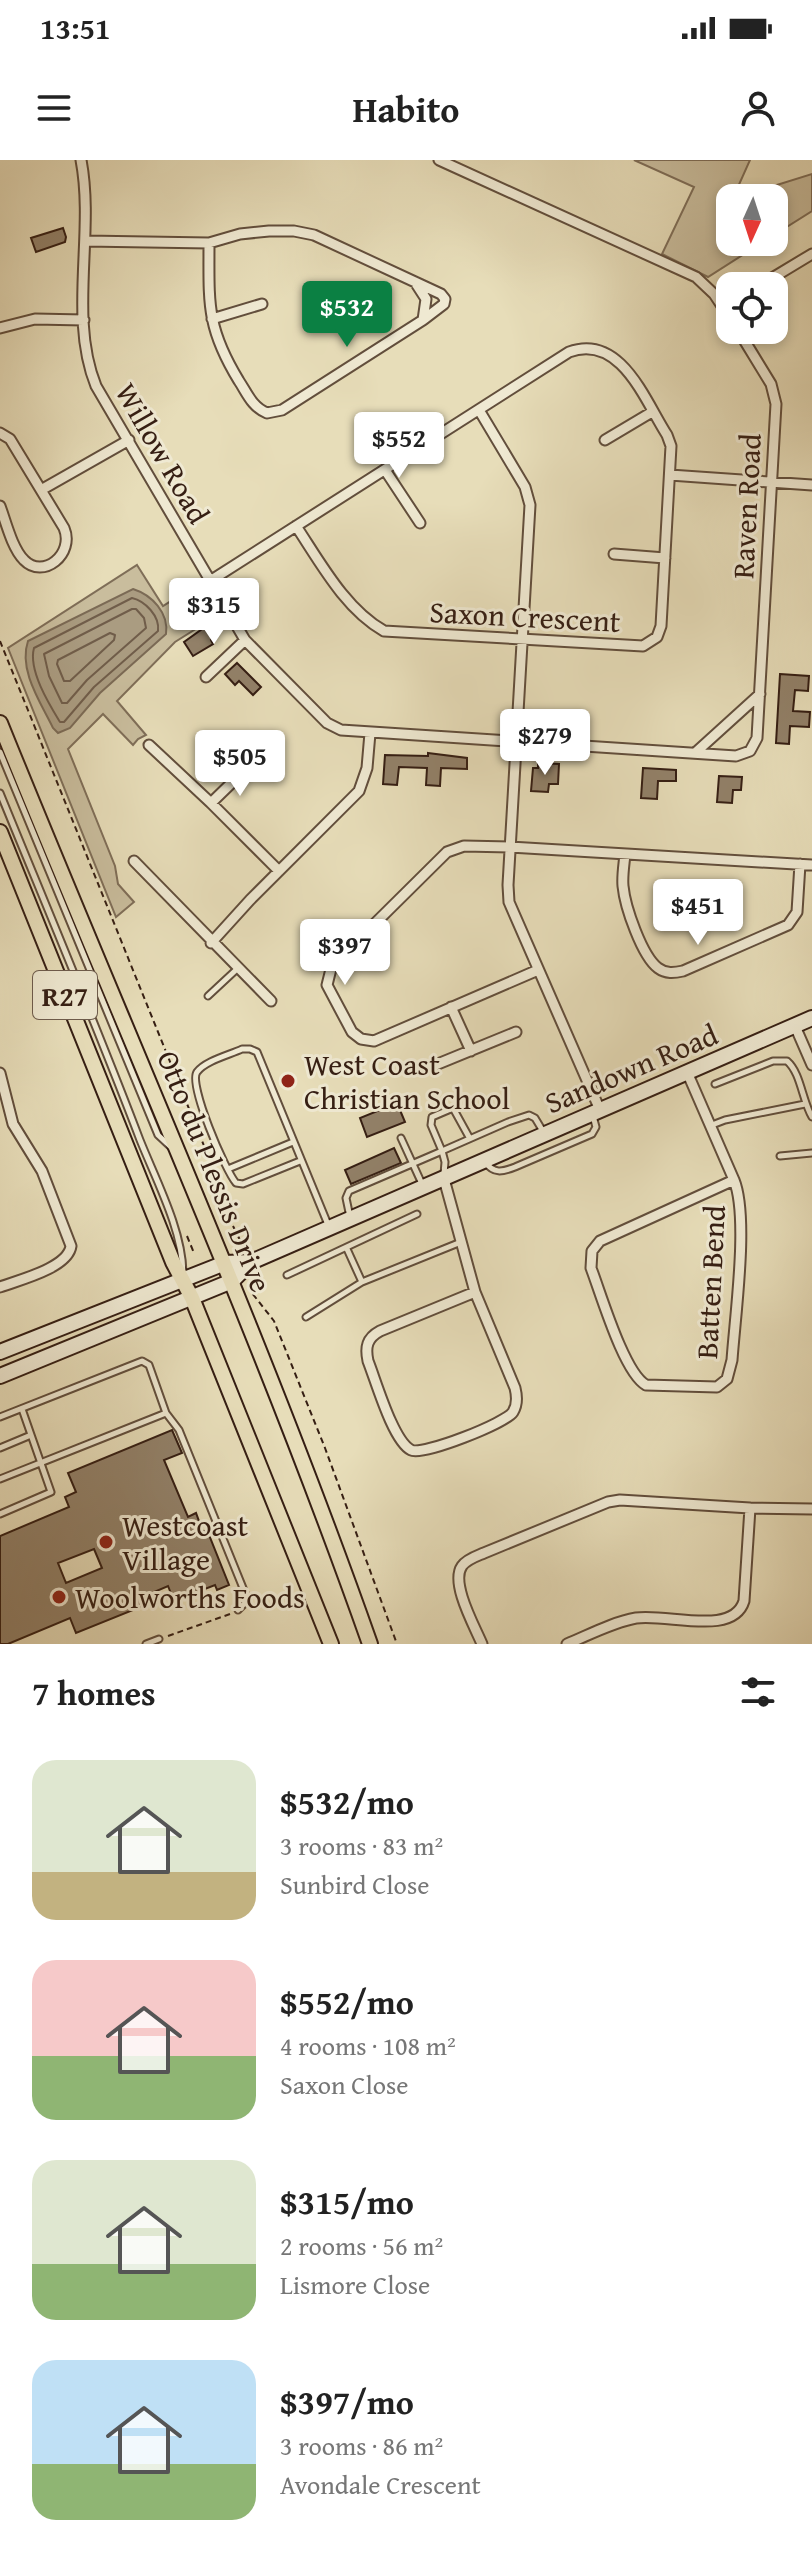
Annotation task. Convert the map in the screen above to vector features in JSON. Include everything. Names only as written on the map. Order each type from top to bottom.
[{"type":"main road","name":"Otto du Plessis Drive","points":[[0,723],[225,1263],[370,1644]]},
{"type":"main road","name":"R27","points":[[0,832],[331,1644]]},
{"type":"street","name":"Willow Road","points":[[81,160],[86,241],[84,345],[90,372],[245,640],[327,723],[341,730],[517,741]]},
{"type":"street","points":[[439,160],[696,277],[716,296]]},
{"type":"street","points":[[86,241],[209,243],[240,234],[294,231],[336,244],[441,294],[445,299],[441,308],[423,320],[282,410],[270,413],[254,405],[218,342],[212,319],[209,243]]},
{"type":"street","points":[[782,272],[812,254]]},
{"type":"street","points":[[415,282],[426,299],[423,320]]},
{"type":"street","points":[[212,319],[262,304]]},
{"type":"street","points":[[0,328],[35,319],[84,320]]},
{"type":"street","name":"Raven Road","points":[[517,741],[736,756],[750,751],[757,738],[776,397],[747,344]]},
{"type":"street","name":"Saxon Crescent","points":[[210,581],[296,526],[385,470],[569,352],[590,348],[618,360],[669,440],[670,475],[660,631],[649,644],[637,646],[384,631],[365,617],[332,581],[296,526]]},
{"type":"street","points":[[479,410],[529,499],[509,902],[596,1112]]},
{"type":"street","points":[[605,440],[652,412]]},
{"type":"street","points":[[0,433],[10,439],[67,538],[63,554],[47,565],[32,566],[22,559],[0,506]]},
{"type":"street","points":[[41,490],[129,440]]},
{"type":"street","points":[[385,470],[420,523]]},
{"type":"street","points":[[670,475],[812,485]]},
{"type":"street","points":[[614,554],[665,558]]},
{"type":"street","points":[[206,677],[245,640]]},
{"type":"street","points":[[695,753],[760,694]]},
{"type":"street","points":[[211,943],[359,791],[367,768],[370,733]]},
{"type":"street","points":[[149,745],[279,871]]},
{"type":"street","points":[[211,803],[246,769]]},
{"type":"street","points":[[538,970],[378,1040],[365,1040],[352,1032],[328,991],[327,978],[336,962],[447,852],[464,846],[812,865]]},
{"type":"street","points":[[625,854],[623,884],[627,909],[649,957],[662,971],[672,973],[788,925],[797,912],[800,864]]},
{"type":"street","points":[[134,861],[271,1001]]},
{"type":"street","points":[[451,1007],[471,1051]]},
{"type":"street","name":"Sandown Road","points":[[0,1376],[232,1281],[329,1227],[812,1018]]},
{"type":"street","points":[[795,1026],[812,1065]]},
{"type":"street","points":[[428,1068],[516,1032]]},
{"type":"street","name":"Batten Bend","points":[[687,1072],[734,1180],[741,1206],[730,1372],[723,1383],[710,1388],[646,1385],[628,1363],[591,1268],[592,1251],[600,1241],[734,1180]]},
{"type":"street","points":[[0,1073],[13,1124],[42,1171],[71,1246],[70,1253],[59,1264],[0,1287]]},
{"type":"street","points":[[444,1179],[475,1292],[515,1388],[515,1410],[504,1419],[431,1450],[415,1452],[406,1447],[395,1429],[368,1361],[367,1346],[380,1331],[475,1292]]},
{"type":"street","name":"Sandown Road","points":[[0,1352],[225,1263],[254,1268]]},
{"type":"street","points":[[482,1644],[460,1587],[461,1567],[470,1559],[608,1502],[620,1500],[812,1509]]},
{"type":"street","points":[[567,1644],[633,1618],[722,1620],[738,1614],[746,1590],[750,1508]]},
{"type":"lane","points":[[0,752],[158,1135],[180,1154]]},
{"type":"lane","points":[[0,793],[169,1214],[183,1257],[184,1279]]},
{"type":"lane","points":[[208,996],[237,969]]},
{"type":"lane","points":[[300,1161],[239,1184],[233,1181],[199,1101],[194,1079],[201,1068],[242,1049],[257,1052],[329,1227]]},
{"type":"lane","points":[[715,1084],[773,1061],[784,1060],[793,1067],[812,1117]]},
{"type":"lane","points":[[711,1125],[805,1104]]},
{"type":"lane","points":[[444,1179],[445,1162],[431,1125],[432,1117],[453,1108],[469,1137]]},
{"type":"lane","points":[[485,1161],[495,1171],[503,1172],[559,1148],[594,1132],[596,1112]]},
{"type":"lane","points":[[351,1218],[346,1201],[348,1192],[469,1137],[529,1115],[548,1132],[559,1148]]},
{"type":"lane","points":[[401,1138],[423,1186]]},
{"type":"lane","points":[[228,1169],[293,1142]]},
{"type":"lane","points":[[506,1150],[515,1167]]},
{"type":"lane","points":[[780,1156],[812,1153]]},
{"type":"lane","points":[[287,1275],[417,1214]]},
{"type":"lane","points":[[306,1317],[362,1282],[461,1242]]},
{"type":"lane","points":[[347,1249],[362,1282]]},
{"type":"lane","points":[[0,1417],[142,1361],[149,1365],[166,1413],[179,1430],[245,1593],[246,1602],[238,1610]]},
{"type":"lane","points":[[0,1514],[51,1493],[22,1409]]},
{"type":"lane","points":[[0,1479],[166,1413]]},
{"type":"lane","points":[[0,1448],[31,1435]]},
{"type":"lane","points":[[146,1644],[159,1639]]},
{"type":"path","points":[[0,641],[217,1178],[226,1212],[241,1242]]},
{"type":"path","points":[[254,1268],[252,1293],[274,1321],[325,1448],[397,1644]]},
{"type":"path","points":[[159,1639],[238,1610]]},
{"type":"shaded area","points":[[634,160],[750,160],[739,184],[716,184],[716,256],[741,256],[708,277],[662,254],[694,187]]},
{"type":"shaded area","points":[[812,174],[812,211],[788,226],[788,184],[780,184]]},
{"type":"shaded area","points":[[137,565],[163,606],[199,583],[218,615],[175,642],[117,701],[146,735],[133,745],[103,714],[68,749],[115,866],[118,884],[134,902],[116,917],[8,648]]},
{"type":"water","points":[[133,589],[158,606],[165,619],[166,634],[100,693],[70,728],[58,733],[28,675],[28,641]]},
{"type":"building","points":[[63,228],[65,242],[36,252],[31,238]]},
{"type":"building","points":[[212,622],[218,632],[211,640],[213,644],[193,656],[184,642]]},
{"type":"building","points":[[237,663],[261,687],[253,695],[239,681],[235,685],[225,674]]},
{"type":"building","points":[[780,674],[809,676],[808,691],[795,690],[793,711],[810,712],[809,727],[790,726],[789,744],[776,743]]},
{"type":"building","points":[[428,753],[467,758],[467,769],[441,768],[440,786],[426,785],[427,768],[399,767],[397,785],[383,784],[385,755],[428,756]]},
{"type":"building","points":[[538,763],[559,764],[558,784],[549,784],[548,792],[531,791],[533,768],[538,768]]},
{"type":"building","points":[[643,768],[676,770],[676,781],[658,781],[657,799],[641,798]]},
{"type":"building","points":[[719,776],[742,777],[741,790],[733,790],[732,803],[717,802]]},
{"type":"building","points":[[397,1103],[405,1122],[367,1137],[360,1118]]},
{"type":"building","points":[[394,1148],[401,1163],[351,1184],[345,1170]]},
{"type":"building","name":"Westcoast Village","points":[[172,1430],[182,1453],[164,1460],[188,1517],[196,1513],[203,1532],[207,1530],[229,1585],[217,1590],[215,1585],[174,1601],[168,1586],[140,1598],[143,1606],[76,1633],[70,1618],[8,1644],[0,1644],[0,1536],[69,1507],[65,1497],[76,1492],[68,1473]],"holes":[[[94,1549],[102,1568],[66,1583],[58,1563]]]},
{"type":"place","name":"West Coast Christian School","points":[[288,1081]]},
{"type":"place","name":"Westcoast Village","points":[[106,1542]]},
{"type":"place","name":"Woolworths Foods","points":[[59,1597]]}]
